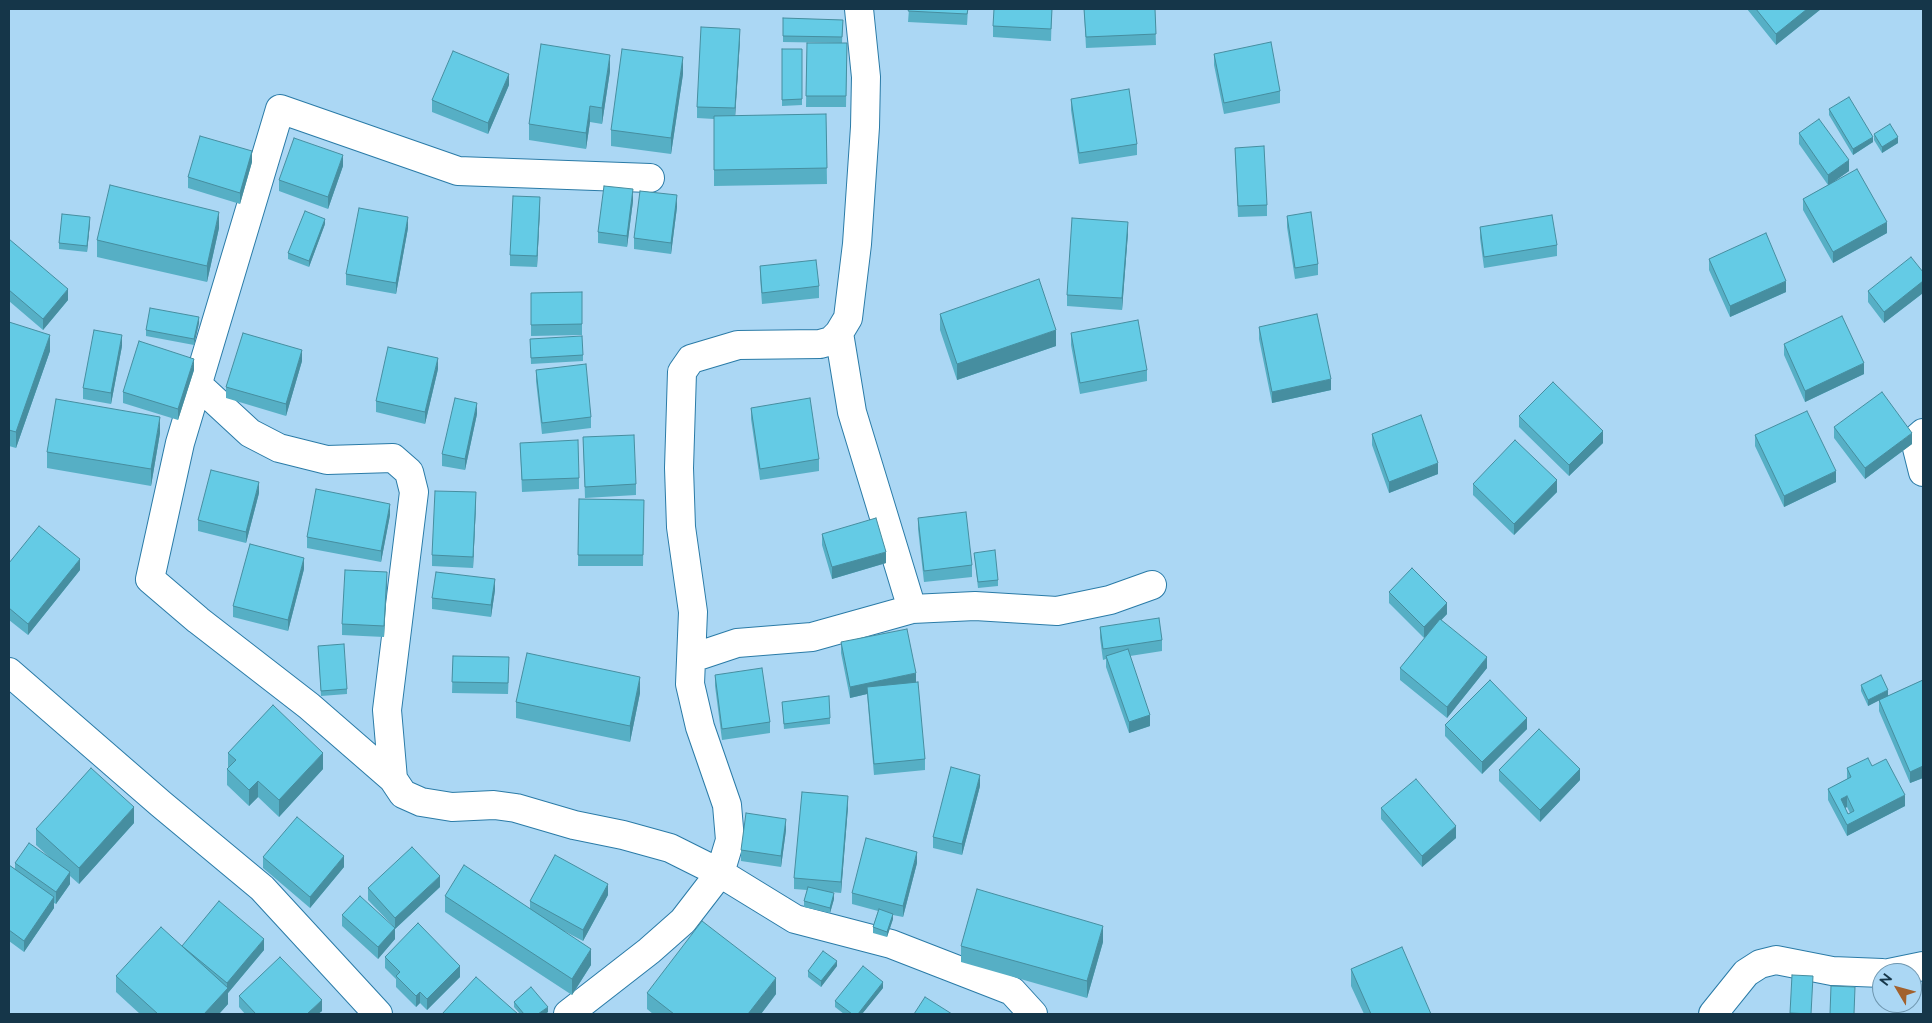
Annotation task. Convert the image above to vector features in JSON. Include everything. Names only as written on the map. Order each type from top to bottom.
[{"type":"street","points":[[568,1014],[649,950],[682,921],[720,873],[730,840],[727,805],[700,727],[690,684],[693,612],[681,527],[679,468],[682,372],[691,359],[738,345],[820,344],[830,341],[839,333],[848,318],[857,244],[865,127],[866,77],[859,9]]},
{"type":"street","points":[[650,178],[458,171],[280,109],[180,443],[150,579],[198,620],[309,706],[393,778],[403,794],[421,802],[452,807],[494,804],[516,808],[574,825],[623,835],[670,848],[720,873],[795,919],[891,944],[1012,991],[1033,1014]]},
{"type":"street","points":[[839,333],[852,412],[912,609]]},
{"type":"street","points":[[197,384],[250,433],[279,448],[326,460],[394,458],[409,472],[414,492],[387,710],[393,778]]},
{"type":"street","points":[[1923,433],[1916,440],[1923,472]]},
{"type":"street","points":[[692,658],[736,643],[812,637],[912,609],[975,606],[1057,610],[1110,600],[1152,585]]},
{"type":"street","points":[[9,672],[139,785],[262,888],[378,1014]]},
{"type":"street","points":[[1713,1014],[1746,973],[1760,964],[1776,960],[1832,971],[1872,973]]},
{"type":"building","points":[[909,9],[968,9],[967,14],[908,11]]},
{"type":"building","points":[[994,9],[1052,9],[1051,29],[993,26]]},
{"type":"building","points":[[1084,9],[1155,9],[1156,34],[1086,37]]},
{"type":"building","points":[[1756,9],[1807,9],[1776,34]]},
{"type":"building","points":[[783,18],[843,20],[842,37],[783,36]]},
{"type":"building","points":[[701,27],[740,29],[735,108],[697,107]]},
{"type":"building","points":[[1271,42],[1280,91],[1224,103],[1214,54]]},
{"type":"building","points":[[807,43],[847,43],[846,96],[806,96]]},
{"type":"building","points":[[541,44],[610,55],[602,108],[590,106],[586,133],[529,124]]},
{"type":"building","points":[[622,49],[683,57],[671,138],[611,130]]},
{"type":"building","points":[[782,49],[802,49],[802,99],[782,100]]},
{"type":"building","points":[[453,51],[509,74],[488,123],[432,100]]},
{"type":"building","points":[[1129,89],[1137,144],[1079,153],[1071,99]]},
{"type":"building","points":[[1849,97],[1873,137],[1853,149],[1829,109]]},
{"type":"building","points":[[826,114],[827,168],[714,170],[714,116]]},
{"type":"building","points":[[1819,119],[1849,160],[1828,175],[1799,133]]},
{"type":"building","points":[[1890,124],[1898,137],[1882,147],[1874,134]]},
{"type":"building","points":[[200,136],[252,151],[240,193],[188,177]]},
{"type":"building","points":[[294,138],[343,155],[328,197],[279,180]]},
{"type":"building","points":[[1264,146],[1267,205],[1238,206],[1235,148]]},
{"type":"building","points":[[1857,169],[1887,222],[1833,252],[1803,199]]},
{"type":"building","points":[[110,185],[219,212],[207,266],[97,240]]},
{"type":"building","points":[[604,186],[633,189],[627,236],[598,232]]},
{"type":"building","points":[[640,191],[677,195],[671,243],[634,238]]},
{"type":"building","points":[[513,196],[540,197],[537,256],[510,255]]},
{"type":"building","points":[[359,208],[408,217],[396,283],[346,274]]},
{"type":"building","points":[[305,211],[325,219],[309,261],[288,253]]},
{"type":"building","points":[[1311,212],[1318,264],[1295,268],[1287,216]]},
{"type":"building","points":[[62,214],[90,217],[87,246],[59,243]]},
{"type":"building","points":[[1552,215],[1557,245],[1484,257],[1480,227]]},
{"type":"building","points":[[1072,218],[1128,222],[1122,298],[1067,295]]},
{"type":"building","points":[[1766,233],[1786,281],[1730,306],[1709,259]]},
{"type":"building","points":[[9,239],[68,289],[43,319],[9,290]]},
{"type":"building","points":[[1911,257],[1923,272],[1923,281],[1884,312],[1868,291]]},
{"type":"building","points":[[816,260],[819,286],[762,293],[760,266]]},
{"type":"building","points":[[1039,279],[1056,330],[957,364],[940,314]]},
{"type":"building","points":[[582,292],[582,324],[531,325],[531,293]]},
{"type":"building","points":[[150,308],[199,317],[194,339],[146,330]]},
{"type":"building","points":[[1317,314],[1331,379],[1272,392],[1259,327]]},
{"type":"building","points":[[1842,316],[1864,363],[1805,391],[1784,344]]},
{"type":"building","points":[[1138,320],[1147,370],[1080,383],[1071,333]]},
{"type":"building","points":[[9,322],[50,335],[16,432],[9,430]]},
{"type":"building","points":[[94,330],[122,335],[111,393],[83,388]]},
{"type":"building","points":[[243,333],[302,350],[286,404],[226,387]]},
{"type":"building","points":[[582,336],[583,355],[531,358],[530,339]]},
{"type":"building","points":[[139,341],[194,359],[178,409],[123,392]]},
{"type":"building","points":[[388,347],[438,358],[425,412],[376,401]]},
{"type":"building","points":[[586,364],[591,417],[542,423],[536,370]]},
{"type":"building","points":[[1553,382],[1603,431],[1569,465],[1519,416]]},
{"type":"building","points":[[1882,392],[1912,433],[1865,468],[1834,427]]},
{"type":"building","points":[[455,398],[477,403],[465,459],[442,454]]},
{"type":"building","points":[[810,398],[819,459],[760,469],[751,408]]},
{"type":"building","points":[[56,399],[160,417],[151,469],[47,452]]},
{"type":"building","points":[[1807,411],[1836,471],[1784,496],[1755,435]]},
{"type":"building","points":[[1421,415],[1438,463],[1389,482],[1372,434]]},
{"type":"building","points":[[634,435],[636,484],[585,487],[583,437]]},
{"type":"building","points":[[578,440],[579,478],[522,480],[520,443]]},
{"type":"building","points":[[1515,440],[1557,480],[1514,524],[1473,484]]},
{"type":"building","points":[[211,470],[259,482],[246,532],[198,520]]},
{"type":"building","points":[[316,489],[390,504],[381,551],[307,537]]},
{"type":"building","points":[[435,491],[476,492],[473,557],[432,555]]},
{"type":"building","points":[[579,499],[644,500],[643,555],[578,555]]},
{"type":"building","points":[[966,512],[972,565],[924,571],[918,518]]},
{"type":"building","points":[[876,518],[886,552],[832,567],[822,534]]},
{"type":"building","points":[[39,526],[80,559],[28,624],[9,608],[9,563]]},
{"type":"building","points":[[250,544],[304,558],[288,620],[233,606]]},
{"type":"building","points":[[995,550],[998,580],[978,582],[974,553]]},
{"type":"building","points":[[1412,568],[1447,603],[1424,627],[1389,592]]},
{"type":"building","points":[[345,570],[387,572],[384,626],[342,624]]},
{"type":"building","points":[[436,572],[495,579],[491,605],[432,598]]},
{"type":"building","points":[[1159,618],[1162,640],[1103,649],[1100,627]]},
{"type":"building","points":[[1440,619],[1487,657],[1447,707],[1400,668]]},
{"type":"building","points":[[907,629],[916,673],[850,687],[841,642]]},
{"type":"building","points":[[344,644],[347,689],[321,691],[318,646]]},
{"type":"building","points":[[1128,649],[1150,715],[1129,722],[1106,656]]},
{"type":"building","points":[[527,653],[640,677],[630,726],[516,702]]},
{"type":"building","points":[[453,656],[509,657],[508,683],[452,682]]},
{"type":"building","points":[[762,668],[770,722],[722,729],[715,675]]},
{"type":"building","points":[[1881,675],[1888,690],[1868,700],[1861,685]]},
{"type":"building","points":[[1490,680],[1527,718],[1482,762],[1445,725]]},
{"type":"building","points":[[1923,680],[1923,766],[1910,772],[1879,700]]},
{"type":"building","points":[[918,682],[925,759],[874,764],[867,687]]},
{"type":"building","points":[[829,696],[830,718],[784,724],[782,702]]},
{"type":"building","points":[[273,705],[323,753],[279,800],[258,781],[249,790],[227,769],[236,760],[228,753]]},
{"type":"building","points":[[1539,729],[1580,769],[1540,810],[1499,770]]},
{"type":"building","points":[[1868,758],[1872,766],[1886,759],[1905,795],[1847,825],[1828,789],[1851,777],[1847,768]],"holes":[[[1847,796],[1854,811],[1848,814],[1841,799]]]},
{"type":"building","points":[[951,767],[980,775],[962,844],[933,837]]},
{"type":"building","points":[[91,768],[134,807],[79,868],[36,829]]},
{"type":"building","points":[[1416,779],[1456,826],[1422,856],[1381,808]]},
{"type":"building","points":[[802,792],[848,796],[841,882],[794,878]]},
{"type":"building","points":[[746,813],[786,819],[781,856],[741,850]]},
{"type":"building","points":[[297,817],[344,856],[310,897],[263,857]]},
{"type":"building","points":[[866,838],[917,852],[903,906],[852,893]]},
{"type":"building","points":[[29,843],[70,872],[56,892],[15,863]]},
{"type":"building","points":[[412,847],[440,876],[395,918],[368,888]]},
{"type":"building","points":[[555,855],[608,884],[583,930],[530,901]]},
{"type":"building","points":[[9,865],[54,897],[24,941],[9,930]]},
{"type":"building","points":[[464,865],[591,949],[572,979],[445,896]]},
{"type":"building","points":[[808,887],[834,893],[830,908],[804,901]]},
{"type":"building","points":[[977,889],[1103,926],[1087,981],[961,946]]},
{"type":"building","points":[[360,896],[395,928],[378,947],[342,915]]},
{"type":"building","points":[[219,901],[264,939],[227,983],[182,946]]},
{"type":"building","points":[[879,909],[893,914],[887,932],[873,927]]},
{"type":"building","points":[[702,921],[776,978],[748,1014],[674,1014],[647,993]]},
{"type":"building","points":[[418,923],[460,966],[427,999],[420,992],[416,996],[396,976],[400,972],[385,957]]},
{"type":"building","points":[[161,927],[228,988],[204,1014],[158,1014],[116,976]]},
{"type":"building","points":[[1402,947],[1431,1014],[1371,1014],[1351,969]]},
{"type":"building","points":[[823,951],[837,961],[821,981],[808,971]]},
{"type":"building","points":[[280,957],[322,1000],[307,1014],[256,1014],[239,996]]},
{"type":"building","points":[[863,966],[883,982],[858,1014],[852,1014],[835,1001]]},
{"type":"building","points":[[1792,975],[1813,976],[1811,1014],[1790,1013]]},
{"type":"building","points":[[476,977],[518,1014],[442,1014]]},
{"type":"building","points":[[1831,986],[1855,987],[1854,1014],[1830,1014]]},
{"type":"building","points":[[531,987],[548,1007],[538,1014],[524,1014],[514,1002]]},
{"type":"building","points":[[925,997],[952,1014],[914,1014]]}]
